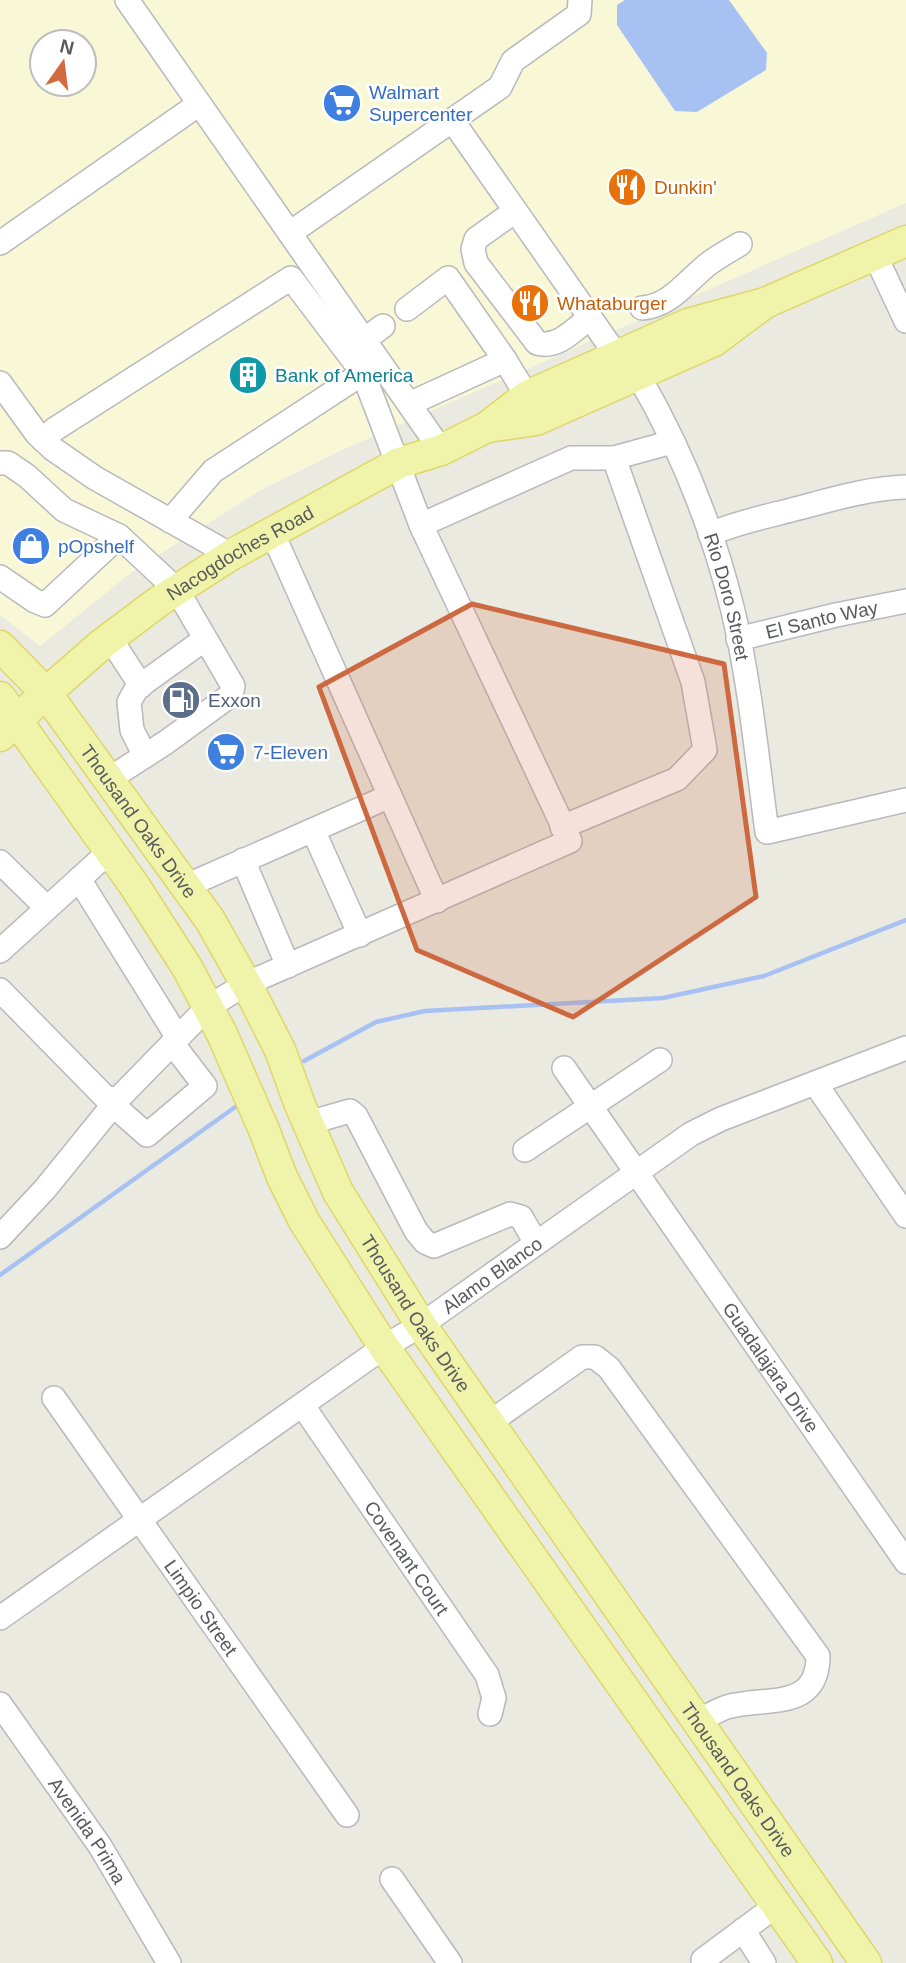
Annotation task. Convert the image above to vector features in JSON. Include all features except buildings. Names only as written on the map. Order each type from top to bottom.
[{"type":"main road","name":"Nacogdoches Road","points":[[487,427],[536,420],[688,324],[765,303],[906,241]]},
{"type":"main road","name":"Nacogdoches Road","points":[[5,718],[46,693],[110,638],[231,555],[399,463],[441,450],[487,427],[527,396],[627,365]]},
{"type":"main road","name":"Thousand Oaks Drive","points":[[0,646],[46,693],[210,920],[280,1050],[338,1192],[421,1325],[866,1963]]},
{"type":"main road","name":"Thousand Oaks Drive","points":[[5,718],[110,851],[188,970],[222,1034],[282,1177],[304,1221],[384,1347],[817,1963]]},
{"type":"street","points":[[127,0],[441,450]]},
{"type":"street","points":[[290,233],[500,87],[513,61],[579,14],[580,0]]},
{"type":"street","points":[[0,243],[200,104]]},
{"type":"street","name":"Rio Doro Street","points":[[452,120],[589,318],[653,401],[672,442],[710,534],[733,612],[751,712],[767,832],[906,800]]},
{"type":"street","points":[[515,211],[476,239],[473,249],[476,263],[537,343],[547,346],[556,343],[589,318]]},
{"type":"street","points":[[642,308],[657,307],[707,264],[740,244]]},
{"type":"street","points":[[875,255],[902,285],[906,321]]},
{"type":"street","points":[[0,1237],[45,1189],[115,1102],[208,1007],[246,984],[570,841],[421,525],[363,373],[290,278],[55,429],[43,440]]},
{"type":"street","points":[[407,309],[448,278],[527,396]]},
{"type":"street","points":[[365,340],[383,326]]},
{"type":"street","points":[[409,404],[505,360]]},
{"type":"street","points":[[170,521],[213,471],[363,373]]},
{"type":"street","points":[[2,390],[43,440],[95,478],[231,555]]},
{"type":"street","points":[[421,525],[571,458],[614,458],[672,442]]},
{"type":"street","points":[[562,827],[677,779],[705,750],[693,682],[614,458]]},
{"type":"street","points":[[0,463],[8,463],[27,476],[64,510],[119,536],[177,590],[233,686],[231,695],[109,779]]},
{"type":"street","points":[[710,534],[729,526],[826,501],[906,487]]},
{"type":"street","points":[[272,533],[437,901]]},
{"type":"street","points":[[0,577],[34,601],[45,605],[119,536]]},
{"type":"street","name":"El Santo Way","points":[[738,639],[906,601]]},
{"type":"street","points":[[110,638],[141,685]]},
{"type":"street","points":[[145,756],[132,730],[130,702],[141,685],[205,639]]},
{"type":"street","points":[[186,886],[390,796]]},
{"type":"street","points":[[313,830],[360,935]]},
{"type":"street","points":[[0,950],[110,851]]},
{"type":"street","points":[[243,860],[288,966]]},
{"type":"street","points":[[0,862],[47,908]]},
{"type":"street","points":[[0,990],[106,1098],[115,1102],[147,1135],[205,1086],[79,879]]},
{"type":"street","name":"Alamo Blanco","points":[[0,1618],[673,1146],[721,1119],[906,1048]]},
{"type":"street","points":[[525,1150],[660,1060]]},
{"type":"street","name":"Guadalajara Drive","points":[[564,1068],[906,1562]]},
{"type":"street","points":[[815,1083],[906,1216]]},
{"type":"street","points":[[308,1123],[342,1112],[350,1111],[356,1116],[412,1225],[425,1242],[434,1246],[510,1214],[521,1217],[536,1243]]},
{"type":"street","points":[[489,1423],[582,1357],[595,1357],[610,1368],[818,1656],[818,1671],[810,1687],[787,1699],[726,1707],[698,1721]]},
{"type":"street","name":"Limpio Street","points":[[54,1398],[347,1815]]},
{"type":"street","name":"Covenant Court","points":[[303,1406],[487,1675],[494,1698],[490,1714]]},
{"type":"street","name":"Avenida Prima","points":[[0,1704],[100,1846],[169,1963]]},
{"type":"street","points":[[392,1879],[450,1963]]},
{"type":"street","points":[[705,1963],[703,1960],[777,1905]]},
{"type":"street","points":[[743,1930],[764,1963]]},
{"type":"highlighted area","points":[[472,604],[724,664],[756,897],[573,1017],[417,950],[319,687]]},
{"type":"shaded area","points":[[0,0],[906,0],[906,203],[344,449],[259,491],[132,572],[40,646],[0,615]]},
{"type":"water","points":[[625,0],[729,0],[767,53],[766,70],[697,112],[675,111],[617,25],[617,5]]},
{"type":"waterway","points":[[304,1061],[376,1022],[425,1011],[663,998],[764,976],[906,920]]},
{"type":"waterway","points":[[0,1275],[238,1105]]},
{"type":"place","name":"Walmart Supercenter","points":[[342,103]]},
{"type":"place","name":"Dunkin'","points":[[627,187]]},
{"type":"place","name":"Whataburger","points":[[530,303]]},
{"type":"place","name":"Bank of America","points":[[248,375]]},
{"type":"place","name":"pOpshelf","points":[[31,546]]},
{"type":"place","name":"Exxon","points":[[181,700]]},
{"type":"place","name":"7-Eleven","points":[[226,752]]}]
